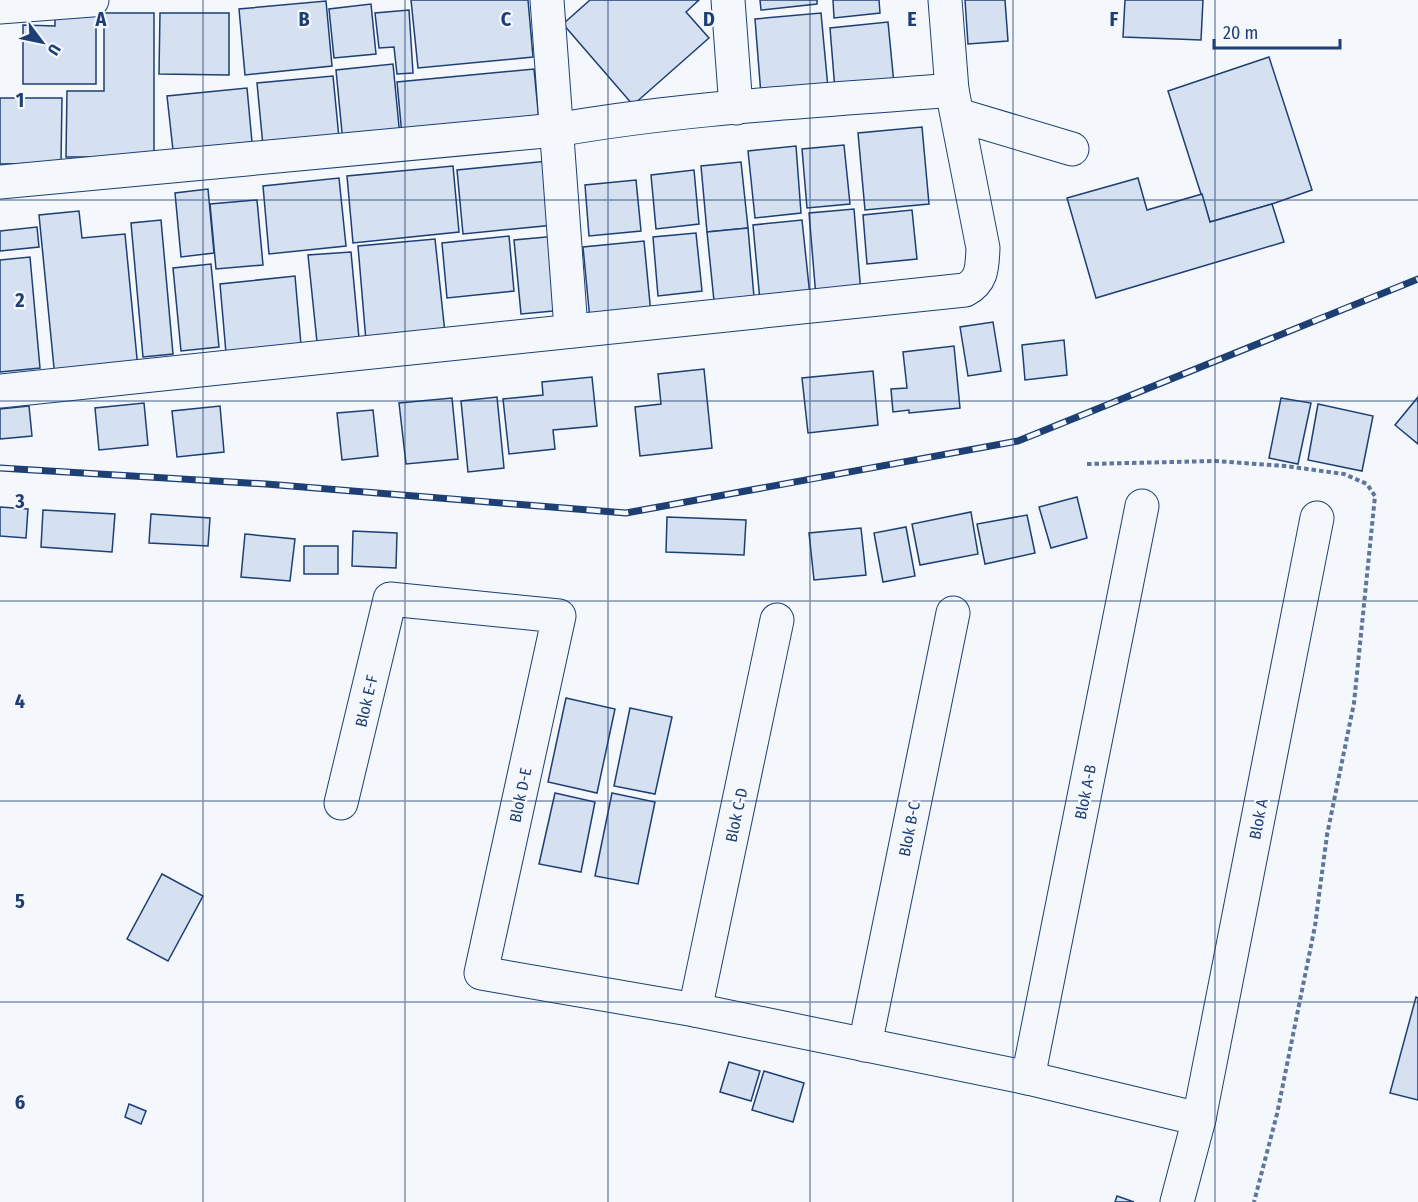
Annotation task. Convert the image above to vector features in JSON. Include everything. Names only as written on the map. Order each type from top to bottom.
[{"type":"street","points":[[3,0],[0,7],[92,0]]},
{"type":"street","points":[[548,0],[572,329]]},
{"type":"street","points":[[728,0],[736,108]]},
{"type":"street","points":[[0,391],[572,329],[950,293],[973,286],[979,278],[982,267],[983,248],[955,101],[945,0]]},
{"type":"street","points":[[0,182],[556,130],[599,122],[736,108],[955,101]]},
{"type":"street","points":[[955,101],[965,117],[1072,149]]},
{"type":"street","name":"Blok A-B","points":[[1028,1078],[1142,507]]},
{"type":"street","name":"Blok A","points":[[1177,1202],[1198,1119],[1317,518]]},
{"type":"street","name":"Blok E-F","points":[[341,803],[390,599],[559,616]]},
{"type":"street","name":"Blok B-C","points":[[865,1045],[953,613]]},
{"type":"street","name":"Blok D-E","points":[[559,616],[481,973],[695,1010]]},
{"type":"street","name":"Blok C-D","points":[[695,1010],[777,620]]},
{"type":"street","points":[[695,1010],[1028,1078],[1198,1119]]},
{"type":"building","points":[[411,0],[528,0],[533,57],[418,68]]},
{"type":"building","points":[[590,0],[699,0],[686,12],[709,38],[633,105],[563,24]]},
{"type":"building","points":[[760,0],[817,0],[817,4],[761,10]]},
{"type":"building","points":[[833,0],[879,0],[880,13],[834,18]]},
{"type":"building","points":[[965,0],[1005,0],[1008,41],[968,44]]},
{"type":"building","points":[[1125,0],[1203,0],[1201,40],[1123,37]]},
{"type":"building","points":[[326,1],[332,66],[245,75],[239,9]]},
{"type":"building","points":[[371,4],[376,54],[334,58],[329,9]]},
{"type":"building","points":[[55,8],[96,8],[96,84],[23,84],[23,25],[55,26]]},
{"type":"building","points":[[409,10],[413,73],[397,74],[394,47],[379,48],[375,13]]},
{"type":"building","points":[[104,13],[154,13],[154,154],[141,157],[66,157],[67,91],[104,91]]},
{"type":"building","points":[[160,13],[229,13],[229,75],[159,74]]},
{"type":"building","points":[[821,13],[828,88],[761,95],[755,19]]},
{"type":"building","points":[[888,22],[894,84],[835,90],[830,28]]},
{"type":"building","points":[[1269,57],[1312,190],[1210,222],[1168,91]]},
{"type":"building","points":[[393,64],[400,137],[343,143],[336,70]]},
{"type":"building","points":[[534,69],[539,121],[402,135],[397,82]]},
{"type":"building","points":[[333,76],[339,138],[263,146],[257,83]]},
{"type":"building","points":[[247,88],[252,142],[173,150],[167,96]]},
{"type":"building","points":[[0,98],[62,98],[61,163],[0,164]]},
{"type":"building","points":[[922,127],[929,204],[865,210],[858,133]]},
{"type":"building","points":[[844,145],[850,204],[807,208],[802,149]]},
{"type":"building","points":[[796,146],[801,213],[755,218],[748,151]]},
{"type":"building","points":[[548,161],[554,225],[463,234],[457,170]]},
{"type":"building","points":[[741,162],[748,228],[707,232],[701,166]]},
{"type":"building","points":[[453,166],[459,232],[353,243],[347,176]]},
{"type":"building","points":[[694,170],[699,224],[656,229],[651,175]]},
{"type":"building","points":[[339,178],[346,246],[269,254],[263,186]]},
{"type":"building","points":[[1138,178],[1147,210],[1202,194],[1210,222],[1272,204],[1284,242],[1096,298],[1067,198]]},
{"type":"building","points":[[636,180],[641,231],[589,236],[585,185]]},
{"type":"building","points":[[208,189],[214,253],[181,257],[175,193]]},
{"type":"building","points":[[257,200],[263,265],[216,269],[210,204]]},
{"type":"building","points":[[854,209],[861,293],[816,297],[809,213]]},
{"type":"building","points":[[912,210],[917,259],[867,264],[863,215]]},
{"type":"building","points":[[79,211],[82,238],[125,234],[138,369],[55,378],[39,215]]},
{"type":"building","points":[[161,220],[173,354],[143,357],[131,223]]},
{"type":"building","points":[[802,220],[810,296],[760,301],[753,225]]},
{"type":"building","points":[[37,227],[39,247],[0,251],[0,231]]},
{"type":"building","points":[[748,228],[754,297],[714,301],[707,232]]},
{"type":"building","points":[[696,233],[702,291],[658,296],[653,237]]},
{"type":"building","points":[[509,236],[514,291],[447,298],[442,243]]},
{"type":"building","points":[[557,236],[564,310],[521,314],[514,240]]},
{"type":"building","points":[[435,239],[445,333],[366,341],[358,246]]},
{"type":"building","points":[[644,241],[651,314],[590,320],[583,247]]},
{"type":"building","points":[[351,252],[359,338],[317,342],[308,255]]},
{"type":"building","points":[[30,257],[40,368],[0,372],[0,260]]},
{"type":"building","points":[[211,264],[219,347],[181,351],[173,268]]},
{"type":"building","points":[[295,276],[301,345],[226,353],[220,284]]},
{"type":"building","points":[[993,322],[1001,371],[968,376],[960,327]]},
{"type":"building","points":[[1064,340],[1067,375],[1025,380],[1022,345]]},
{"type":"building","points":[[954,346],[960,408],[909,413],[909,410],[893,412],[891,389],[907,388],[903,352]]},
{"type":"building","points":[[704,369],[712,448],[640,456],[635,407],[661,404],[658,374]]},
{"type":"building","points":[[873,371],[878,425],[808,433],[802,378]]},
{"type":"building","points":[[592,377],[597,426],[553,430],[555,449],[509,454],[503,399],[543,395],[542,382]]},
{"type":"building","points":[[497,397],[504,468],[468,472],[461,401]]},
{"type":"building","points":[[1418,397],[1418,444],[1395,425]]},
{"type":"building","points":[[452,398],[458,459],[406,464],[399,403]]},
{"type":"building","points":[[1281,398],[1311,403],[1298,464],[1269,458]]},
{"type":"building","points":[[144,403],[148,445],[99,450],[95,408]]},
{"type":"building","points":[[1318,404],[1373,416],[1362,471],[1308,460]]},
{"type":"building","points":[[29,406],[32,436],[0,439],[0,409]]},
{"type":"building","points":[[220,406],[224,452],[177,457],[172,411]]},
{"type":"building","points":[[373,410],[378,456],[342,460],[337,413]]},
{"type":"building","points":[[1077,497],[1087,538],[1051,548],[1039,507]]},
{"type":"building","points":[[0,507],[28,509],[26,538],[0,536]]},
{"type":"building","points":[[43,510],[115,514],[112,552],[41,547]]},
{"type":"building","points":[[971,512],[978,554],[920,565],[912,524]]},
{"type":"building","points":[[151,514],[210,518],[208,546],[149,543]]},
{"type":"building","points":[[1027,515],[1035,553],[985,564],[977,524]]},
{"type":"building","points":[[667,517],[746,520],[744,555],[666,552]]},
{"type":"building","points":[[906,527],[915,576],[883,582],[874,533]]},
{"type":"building","points":[[861,528],[866,575],[814,580],[809,533]]},
{"type":"building","points":[[353,531],[397,533],[396,568],[352,566]]},
{"type":"building","points":[[245,534],[295,539],[290,581],[241,577]]},
{"type":"building","points":[[304,546],[338,546],[338,574],[304,574]]},
{"type":"building","points":[[566,698],[615,709],[597,793],[548,782]]},
{"type":"building","points":[[630,708],[672,717],[655,794],[614,786]]},
{"type":"building","points":[[555,793],[595,802],[581,872],[539,864]]},
{"type":"building","points":[[612,793],[655,802],[638,884],[595,876]]},
{"type":"building","points":[[162,874],[203,896],[168,961],[127,939]]},
{"type":"building","points":[[1416,997],[1418,998],[1418,1100],[1390,1093]]},
{"type":"building","points":[[729,1062],[760,1071],[751,1101],[720,1092]]},
{"type":"building","points":[[764,1071],[804,1083],[793,1122],[752,1110]]},
{"type":"building","points":[[129,1104],[146,1111],[141,1124],[125,1117]]},
{"type":"building","points":[[1117,1196],[1134,1202],[1115,1202]]},
{"type":"railway","points":[[0,468],[266,484],[626,513],[1018,441],[1418,279]]}]
